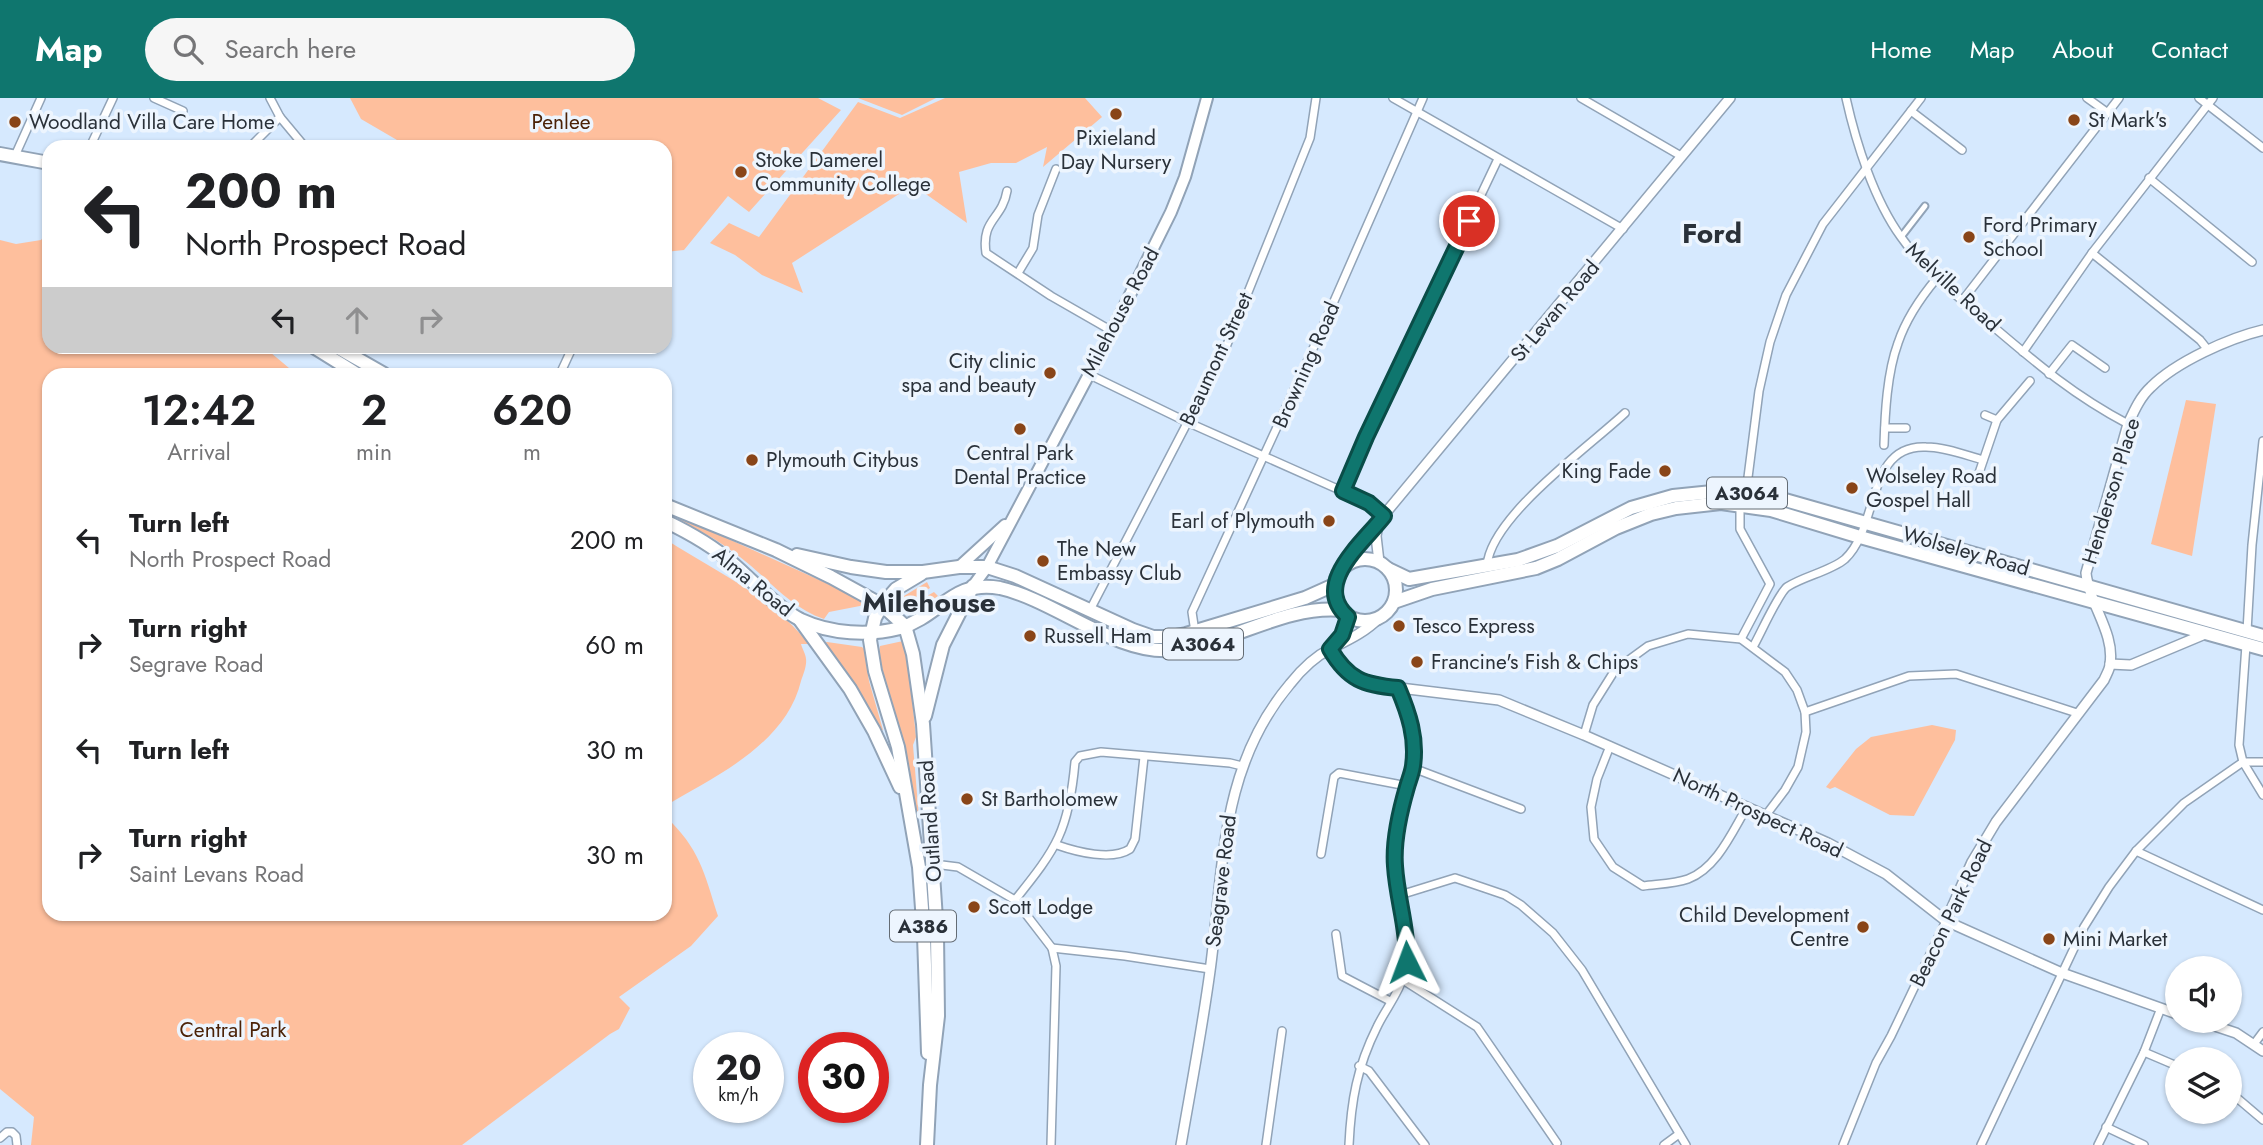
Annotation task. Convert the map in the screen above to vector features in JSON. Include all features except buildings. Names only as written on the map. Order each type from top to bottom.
[{"type":"main road","name":"Milehouse Road","points":[[987,567],[1112,331],[1171,212],[1185,177],[1207,98]]},
{"type":"main road","points":[[0,154],[42,169]]},
{"type":"main road","points":[[14,158],[42,162]]},
{"type":"main road","points":[[325,354],[347,368]]},
{"type":"main road","points":[[349,354],[374,368]]},
{"type":"main road","name":"Wolseley Road","points":[[1384,566],[1409,579],[1518,560],[1556,546],[1611,517],[1649,502],[1703,492],[1743,499],[1860,537],[2263,649]]},
{"type":"main road","name":"Wolseley Road","points":[[1394,602],[1432,589],[1536,568],[1616,528],[1651,514],[1743,499],[1785,500],[2263,636]]},
{"type":"main road","name":"Alma Road","points":[[672,508],[776,550],[882,605],[905,626]]},
{"type":"main road","name":"Milehouse Road","points":[[959,566],[1012,518]]},
{"type":"main road","name":"Alma Road","points":[[672,525],[731,562],[800,620],[823,628],[871,633],[905,626]]},
{"type":"main road","name":"Alma Road","points":[[776,550],[851,567],[886,572],[923,572]]},
{"type":"main road","points":[[1369,559],[1384,566],[1394,579],[1396,590],[1394,602],[1388,611],[1369,621],[1358,621],[1345,613],[1335,598],[1334,584],[1343,568],[1358,560],[1369,559]]},
{"type":"main road","name":"A3064","points":[[923,572],[959,566],[987,567],[1015,576],[1153,637],[1195,632],[1305,598],[1334,584]]},
{"type":"main road","name":"Outland Road","points":[[923,724],[943,645],[987,567]]},
{"type":"main road","name":"Outland Road","points":[[923,572],[896,589],[882,605],[871,633],[875,671],[898,747],[919,867],[930,1085]]},
{"type":"main road","points":[[905,626],[929,615],[958,593],[974,586]]},
{"type":"main road","name":"A3064","points":[[974,586],[1023,594],[1124,642],[1146,649],[1171,650],[1212,642],[1308,610],[1345,613]]},
{"type":"main road","name":"Outland Road","points":[[800,620],[850,689],[874,732],[907,803]]},
{"type":"main road","name":"Outland Road","points":[[905,626],[913,654],[923,724],[934,864],[938,1016],[930,1085],[927,1145]]},
{"type":"street","points":[[14,158],[41,98]]},
{"type":"street","points":[[93,140],[113,98]]},
{"type":"street","points":[[154,98],[183,111]]},
{"type":"street","points":[[270,98],[280,117],[299,140]]},
{"type":"street","name":"Beaumont Street","points":[[1090,610],[1224,352],[1310,138],[1315,98]]},
{"type":"street","points":[[1393,98],[1623,229]]},
{"type":"street","name":"Browning Road","points":[[1195,632],[1192,612],[1265,456],[1423,98]]},
{"type":"street","points":[[1581,98],[1681,156]]},
{"type":"street","name":"St Levan Road","points":[[1343,568],[1730,98]]},
{"type":"street","name":"Melville Road","points":[[1846,98],[1856,134],[1883,205],[1901,237],[1937,278],[2049,374],[2097,408],[2128,424]]},
{"type":"street","points":[[1785,589],[1770,584],[1740,529],[1759,393],[1770,342],[1786,295],[1823,224],[1921,98]]},
{"type":"street","points":[[2087,98],[2108,113]]},
{"type":"street","points":[[1962,301],[2119,98]]},
{"type":"street","points":[[2199,98],[2210,101],[2263,148]]},
{"type":"street","points":[[2023,352],[2092,253],[2210,101]]},
{"type":"street","points":[[1911,111],[1962,150]]},
{"type":"street","points":[[257,140],[280,117]]},
{"type":"street","points":[[1343,491],[1498,159]]},
{"type":"street","points":[[1018,272],[1033,248],[1038,215],[1056,169]]},
{"type":"street","points":[[2149,178],[2252,262]]},
{"type":"street","points":[[1007,191],[1005,203],[986,230],[986,253],[1051,296],[1112,331]]},
{"type":"street","points":[[1901,237],[1925,206]]},
{"type":"street","points":[[2092,253],[2200,340],[2208,350]]},
{"type":"street","points":[[1884,445],[1897,344],[1919,300],[1937,278]]},
{"type":"street","name":"Henderson Place","points":[[2092,600],[2086,573],[2128,424],[2148,389],[2160,378],[2208,350],[2263,330]]},
{"type":"street","points":[[2049,374],[2072,345],[2105,369]]},
{"type":"street","points":[[1088,374],[1187,422],[1369,503],[1381,520],[1376,536],[1384,566]]},
{"type":"street","points":[[1979,473],[1997,420],[2030,381]]},
{"type":"street","points":[[1488,566],[1488,552],[1526,502],[1625,413]]},
{"type":"street","points":[[1985,415],[1997,420]]},
{"type":"street","points":[[1885,428],[1906,428]]},
{"type":"street","points":[[2247,631],[2252,545],[2263,441]]},
{"type":"street","points":[[1753,647],[1785,589],[1844,559],[1867,523],[1882,471],[1897,454],[1911,447],[1928,446],[1983,460]]},
{"type":"street","points":[[2252,545],[2263,547]]},
{"type":"street","points":[[1741,639],[1770,584]]},
{"type":"street","points":[[2092,600],[2106,635],[2110,664],[2131,665],[2205,634]]},
{"type":"street","points":[[1330,649],[1342,635],[1345,613]]},
{"type":"street","points":[[1330,649],[1369,628],[1379,618]]},
{"type":"street","points":[[1584,735],[1593,705],[1615,670],[1648,646],[1688,634],[1741,639],[1785,672],[1797,690],[1805,712],[1806,732],[1798,767],[1766,815]]},
{"type":"street","points":[[2246,645],[2239,745],[2243,762],[2263,795]]},
{"type":"street","name":"North Prospect Road","points":[[1330,649],[1345,670],[1367,684],[1499,700],[1610,746],[1828,843],[1886,874],[1946,921],[2062,972],[2165,1010]]},
{"type":"street","name":"Seagrave Road","points":[[1181,1145],[1210,969],[1230,804],[1256,731],[1301,672],[1330,649]]},
{"type":"street","name":"Beacon Park Road","points":[[1843,1145],[1876,1063],[1972,862],[1996,822],[2104,680],[2110,664]]},
{"type":"street","points":[[1805,712],[1909,676],[1956,674],[2077,713]]},
{"type":"street","points":[[1349,1145],[1359,1066],[1403,980],[1407,962],[1407,942],[1395,867],[1395,849],[1413,768],[1414,734],[1398,688]]},
{"type":"street","points":[[1610,746],[1597,779],[1591,807],[1594,839],[1613,867],[1643,886],[1688,879],[1706,868],[1721,850],[1747,807]]},
{"type":"street","points":[[1015,900],[1057,845],[1067,820],[1075,762],[1080,756],[1101,752],[1242,766]]},
{"type":"street","points":[[1057,845],[1070,850],[1116,856],[1130,849],[1135,839],[1144,757]]},
{"type":"street","points":[[1981,1145],[2084,927],[2109,887],[2137,851],[2184,803],[2243,762],[2263,762]]},
{"type":"street","points":[[1413,768],[1521,809]]},
{"type":"street","points":[[1321,854],[1334,778],[1339,773],[1407,786]]},
{"type":"street","points":[[2137,851],[2263,910]]},
{"type":"street","points":[[934,864],[958,867],[1015,900],[1052,948],[1056,966],[1051,1145]]},
{"type":"street","points":[[1400,895],[1455,878],[1505,895],[1521,905],[1553,933],[1582,970],[1686,1145]]},
{"type":"street","points":[[1336,934],[1342,976],[1390,1001]]},
{"type":"street","points":[[1336,943],[1348,942]]},
{"type":"street","points":[[1052,948],[1210,969]]},
{"type":"street","points":[[1403,980],[1477,1027],[1557,1143]]},
{"type":"street","points":[[2098,1145],[2144,1052],[2161,1009]]},
{"type":"street","points":[[1266,1145],[1282,1031]]},
{"type":"street","points":[[2254,1044],[2263,1032]]},
{"type":"street","points":[[2236,1033],[2263,1051]]},
{"type":"street","points":[[2144,1052],[2165,1061]]},
{"type":"street","points":[[1359,1066],[1369,1071],[1425,1145]]},
{"type":"street","points":[[2242,1102],[2263,1120]]},
{"type":"street","points":[[2106,1127],[2144,1145]]},
{"type":"street","points":[[0,1138],[7,1132],[12,1132],[16,1136],[17,1145]]},
{"type":"street","points":[[1664,1145],[1679,1134]]},
{"type":"green space","name":"Penlee","points":[[350,98],[818,98],[841,110],[749,212],[728,196],[684,250],[672,251],[672,140],[397,140],[361,119]]},
{"type":"green space","points":[[858,98],[936,98],[902,115]]},
{"type":"green space","points":[[945,98],[1085,98],[1102,117],[1043,167],[1047,147],[1016,163],[991,163],[959,172],[967,223],[913,185],[792,263],[803,293],[762,275],[735,255],[710,243],[729,223],[759,237],[858,102],[900,118]]},
{"type":"green space","name":"Central Park","points":[[0,240],[16,244],[41,240],[42,354],[272,354],[289,368],[42,368],[42,921],[672,921],[672,823],[686,839],[699,862],[718,916],[691,946],[619,997],[630,1008],[619,1029],[462,1145],[31,1145],[34,1117],[0,1089]]},
{"type":"green space","points":[[2186,400],[2216,404],[2192,556],[2151,544]]},
{"type":"green space","points":[[672,513],[868,602],[865,605],[829,612],[824,619],[811,614],[789,600],[732,551],[672,516]]},
{"type":"green space","points":[[672,543],[760,598],[794,627],[809,644],[801,644],[806,657],[805,667],[793,703],[781,723],[747,756],[672,802]]},
{"type":"green space","points":[[927,582],[930,588],[925,591],[925,595],[934,592],[938,596],[911,615],[899,599]]},
{"type":"green space","points":[[903,641],[908,661],[916,737],[913,745],[919,818],[879,652],[880,646]]},
{"type":"green space","points":[[824,643],[864,649],[869,681],[883,730],[880,731],[855,687]]},
{"type":"green space","points":[[1932,725],[1956,730],[1955,740],[1914,816],[1890,815],[1835,787],[1826,787],[1856,749],[1871,737]]},
{"type":"place","name":"Pixieland Day Nursery","points":[[1116,114]]},
{"type":"place","name":"St Mark's","points":[[2074,120]]},
{"type":"place","name":"Woodland Villa Care Home","points":[[15,122]]},
{"type":"place","name":"Stoke Damerel Community College","points":[[741,172]]},
{"type":"place","name":"Ford Primary School","points":[[1969,237]]},
{"type":"place","name":"City clinic spa and beauty","points":[[1050,373]]},
{"type":"place","name":"Central Park Dental Practice","points":[[1020,429]]},
{"type":"place","name":"Plymouth Citybus","points":[[752,460]]},
{"type":"place","name":"King Fade","points":[[1665,471]]},
{"type":"place","name":"Wolseley Road Gospel Hall","points":[[1852,488]]},
{"type":"place","name":"Earl of Plymouth","points":[[1329,521]]},
{"type":"place","name":"The New Embassy Club","points":[[1043,561]]},
{"type":"place","name":"Tesco Express","points":[[1399,626]]},
{"type":"place","name":"Russell Ham","points":[[1030,636]]},
{"type":"place","name":"Francine's Fish & Chips","points":[[1417,662]]},
{"type":"place","name":"St Bartholomew","points":[[967,799]]},
{"type":"place","name":"Scott Lodge","points":[[974,907]]},
{"type":"place","name":"Child Development Centre","points":[[1863,927]]},
{"type":"place","name":"Mini Market","points":[[2049,939]]},
{"type":"district","name":"Ford","points":[[1712,233]]},
{"type":"district","name":"Milehouse","points":[[929,602]]},
{"type":"route","points":[[1407,962],[1407,942],[1395,867],[1395,849],[1413,768],[1414,734],[1398,688],[1380,687],[1357,680],[1337,661],[1330,649],[1342,635],[1348,617],[1337,605],[1334,584],[1359,545],[1384,516],[1369,503],[1343,491],[1469,221]]}]
